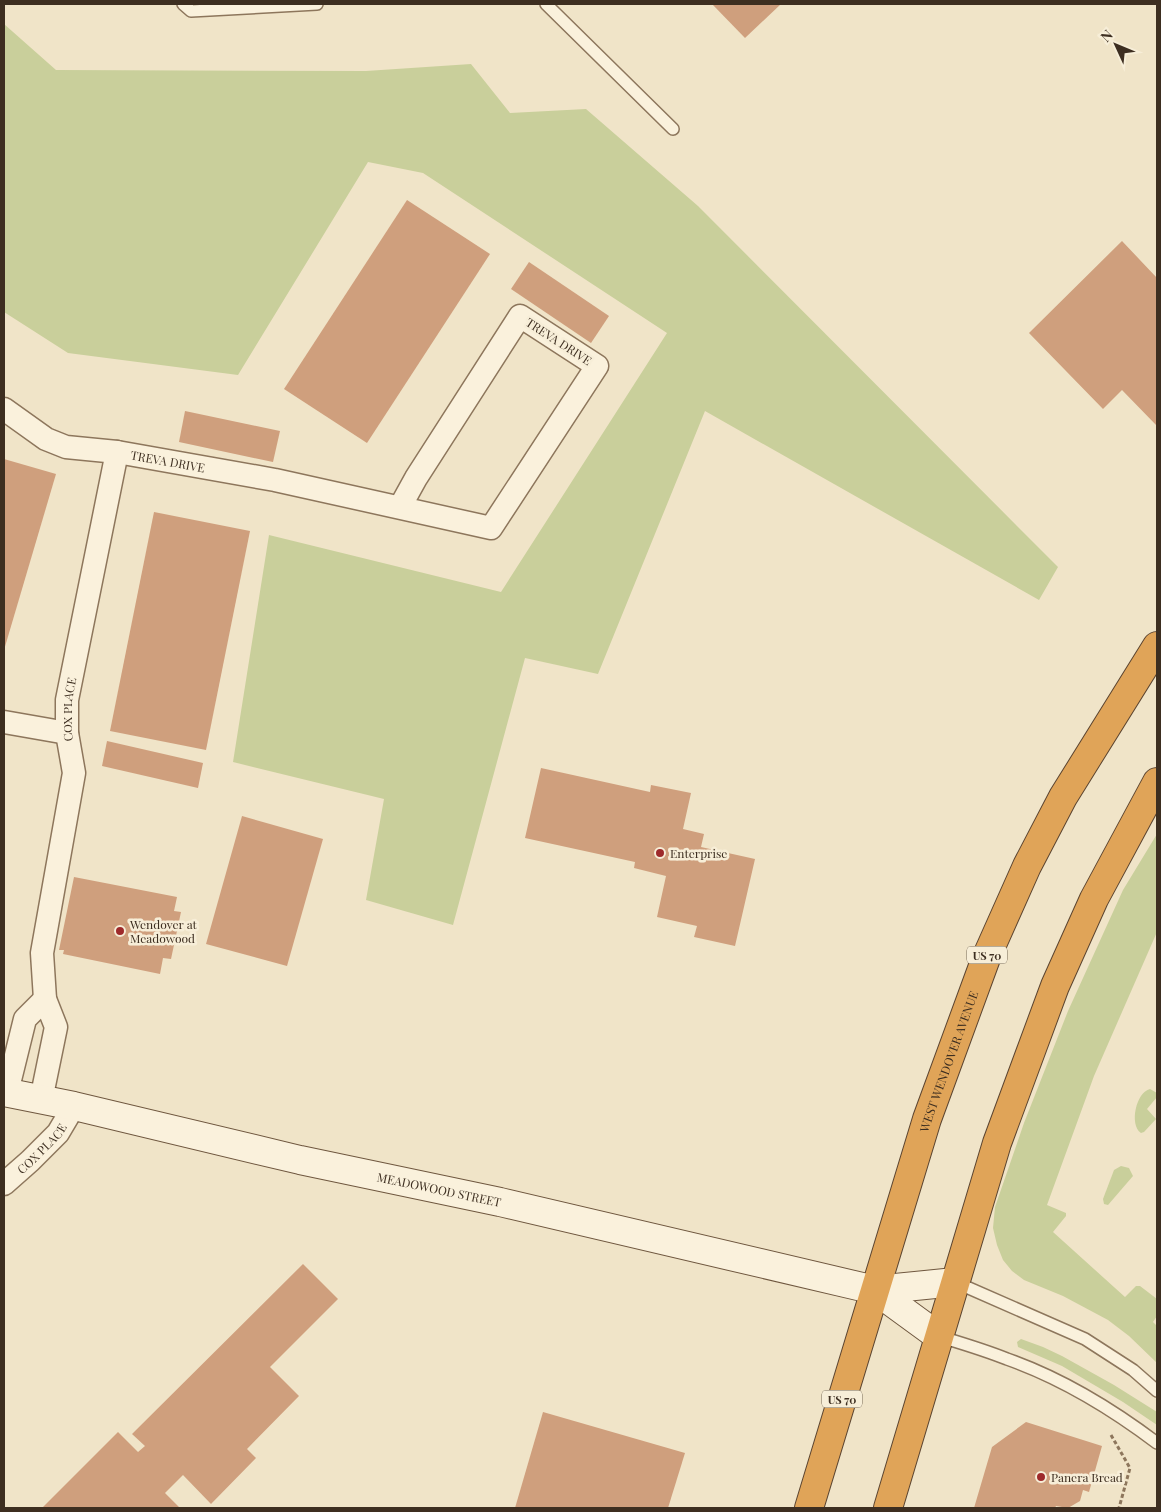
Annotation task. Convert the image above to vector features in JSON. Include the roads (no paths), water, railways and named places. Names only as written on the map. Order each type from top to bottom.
[{"type":"highway","name":"WEST WENDOVER AVENUE","points":[[809,1508],[927,1120],[986,958],[1027,866],[1063,797],[1157,646]]},
{"type":"highway","points":[[888,1508],[997,1143],[1055,986],[1094,898],[1157,782]]},
{"type":"street","name":"TREVA DRIVE","points":[[4,409],[46,439],[66,446],[117,452],[276,480],[491,528],[596,366],[520,316],[416,478],[400,507]]},
{"type":"street","name":"COX PLACE","points":[[41,1100],[56,1027],[45,999],[42,952],[74,773],[66,733],[67,700],[117,452]]},
{"type":"street","points":[[4,722],[66,733]]},
{"type":"street","points":[[5,1092],[25,1020],[45,999]]},
{"type":"street","name":"MEADOWOOD STREET","points":[[5,1092],[74,1106],[300,1160],[500,1202],[875,1290],[955,1282]]},
{"type":"street","name":"COX PLACE","points":[[4,1184],[30,1162],[58,1133],[74,1106]]},
{"type":"street","name":"MEADOWOOD STREET","points":[[875,1290],[938,1336]]},
{"type":"lane","points":[[183,4],[191,11],[318,4]]},
{"type":"lane","points":[[546,4],[672,128]]},
{"type":"lane","points":[[955,1282],[1086,1338],[1133,1370],[1157,1391]]},
{"type":"lane","points":[[938,1336],[1009,1359],[1042,1374],[1086,1396],[1116,1414],[1157,1443]]},
{"type":"place","name":"Enterprise","points":[[660,853]]},
{"type":"place","name":"Wendover at Meadowood","points":[[120,931]]},
{"type":"place","name":"Panera Bread","points":[[1041,1477]]}]
